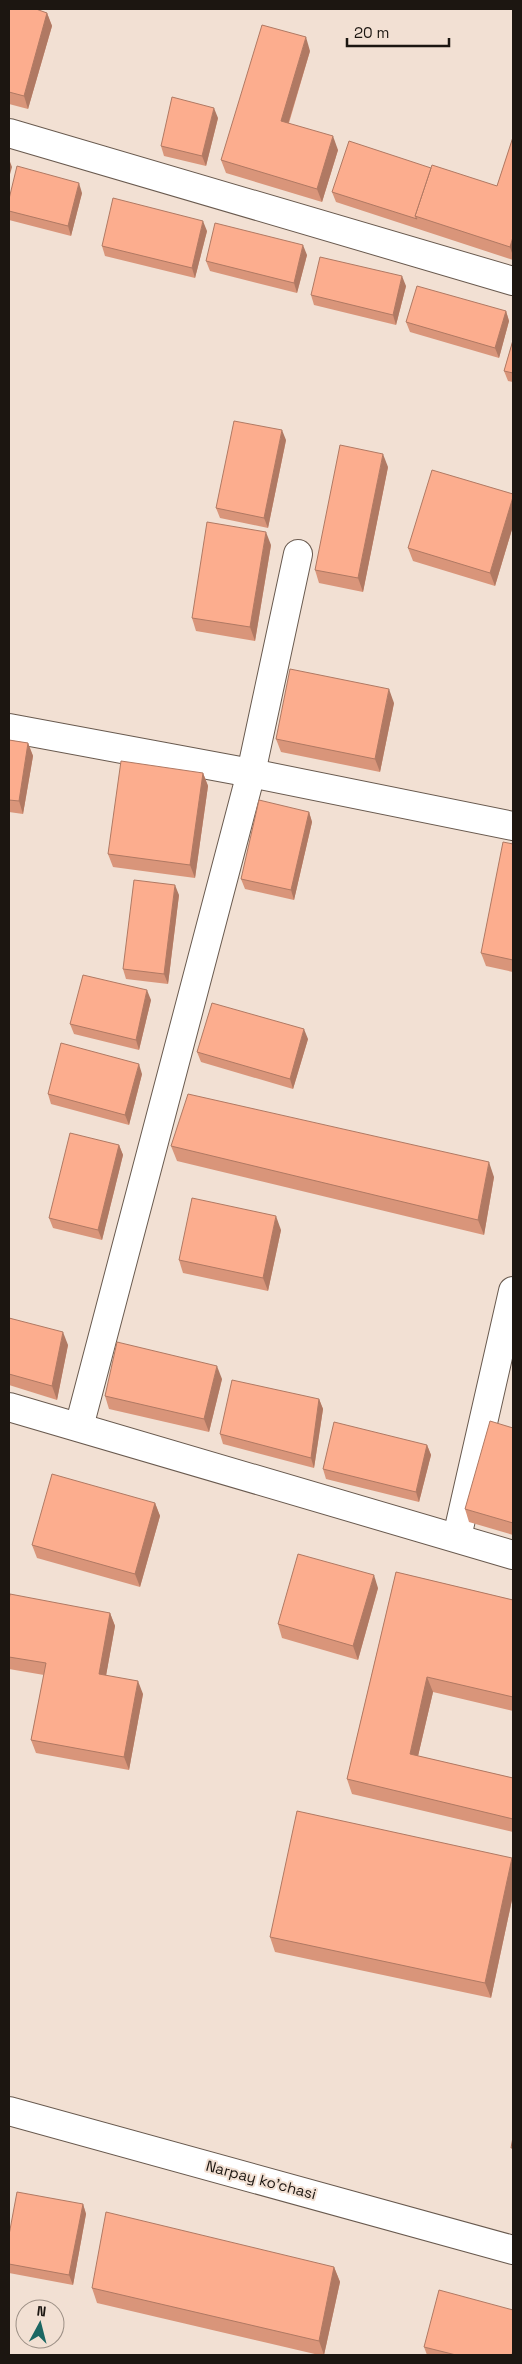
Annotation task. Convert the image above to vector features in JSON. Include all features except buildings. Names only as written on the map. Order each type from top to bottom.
[{"type":"street","points":[[9,133],[513,281]]},
{"type":"street","points":[[80,1427],[251,773],[298,554]]},
{"type":"street","points":[[9,728],[251,773],[513,826]]},
{"type":"street","points":[[457,1537],[513,1291]]},
{"type":"street","points":[[9,1408],[80,1427],[513,1555]]},
{"type":"street","name":"Narpay ko'chasi","points":[[9,2111],[513,2250]]}]
